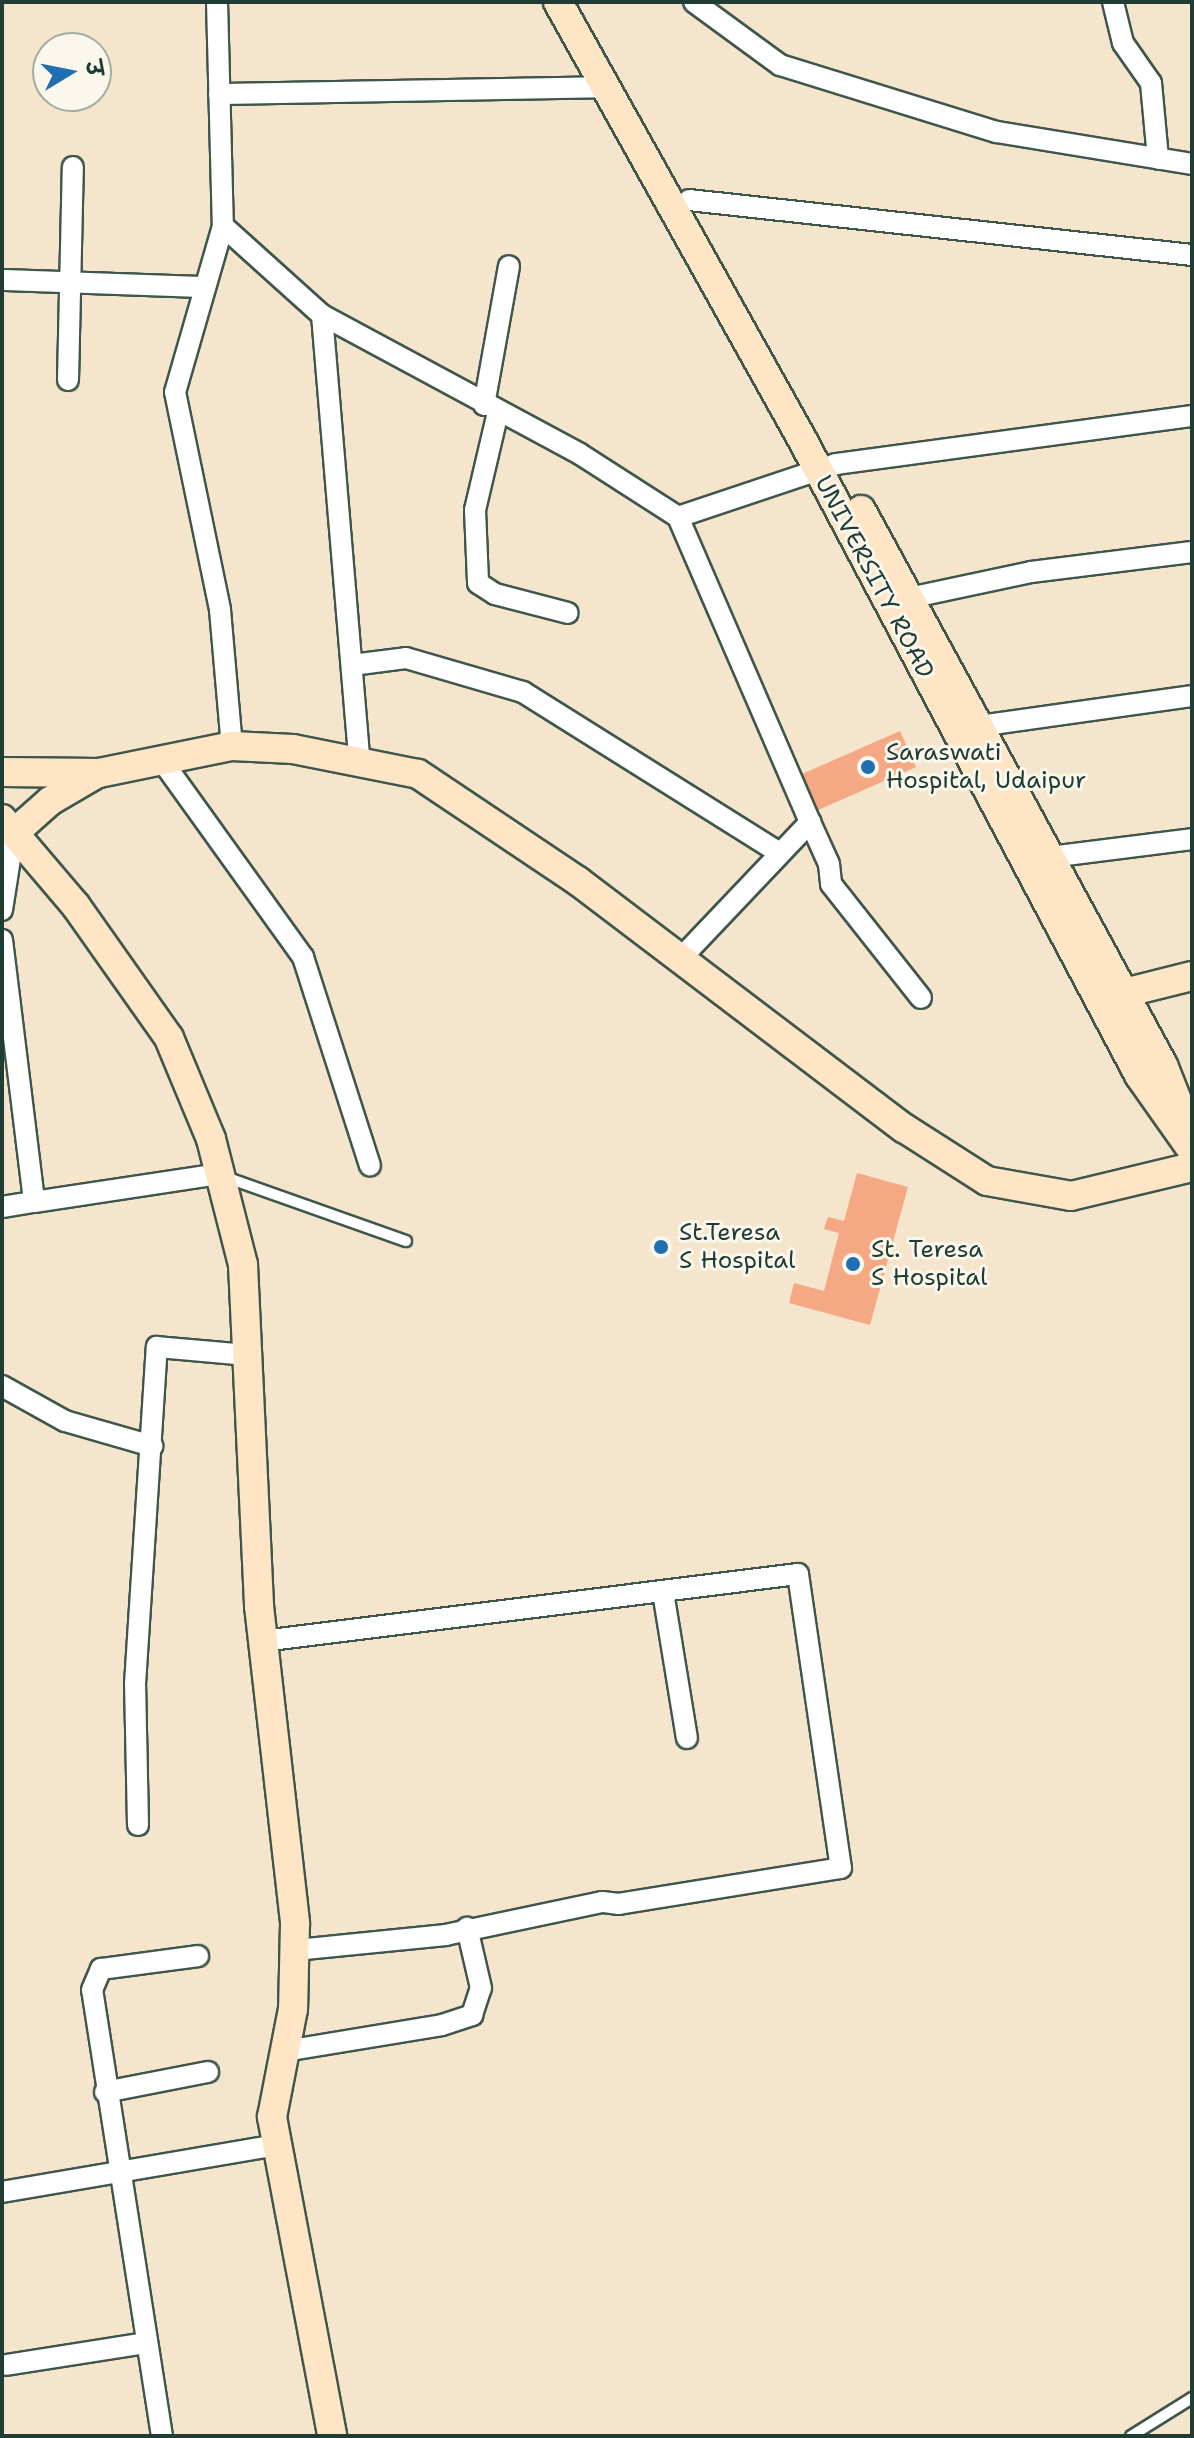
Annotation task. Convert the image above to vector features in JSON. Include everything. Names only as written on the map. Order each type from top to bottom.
[{"type":"street","points":[[217,2],[223,226],[175,392],[220,610],[232,746]]},
{"type":"street","name":"UNIVERSITY ROAD","points":[[558,2],[827,467],[909,598],[1050,857],[1111,996],[1139,1075],[1192,1150]]},
{"type":"street","name":"UNIVERSITY ROAD","points":[[579,2],[689,200],[827,467],[1111,996],[1163,1065],[1192,1139]]},
{"type":"street","points":[[694,2],[780,65],[997,132],[1192,164]]},
{"type":"street","points":[[1113,2],[1123,43],[1151,83],[1158,159]]},
{"type":"street","points":[[219,94],[605,87]]},
{"type":"street","points":[[68,380],[73,167]]},
{"type":"street","points":[[689,200],[1192,255]]},
{"type":"street","points":[[223,226],[322,315],[491,409],[580,454],[678,517],[829,864],[831,884],[921,998]]},
{"type":"street","points":[[509,266],[475,510],[478,583],[495,594],[568,613]]},
{"type":"street","points":[[2,280],[205,287]]},
{"type":"street","points":[[322,315],[360,763]]},
{"type":"street","points":[[678,517],[827,467],[1192,416]]},
{"type":"street","points":[[909,598],[1031,572],[1192,552]]},
{"type":"street","points":[[352,665],[406,658],[523,692],[778,852]]},
{"type":"street","points":[[979,726],[1192,696]]},
{"type":"street","points":[[2,772],[99,773],[160,758],[232,746],[293,749],[418,774],[683,956],[904,1128],[987,1181],[1071,1196],[1192,1167]]},
{"type":"street","points":[[160,758],[303,957],[370,1166]]},
{"type":"street","points":[[8,826],[99,773]]},
{"type":"street","points":[[683,956],[778,852],[810,822]]},
{"type":"street","points":[[2,910],[8,826]]},
{"type":"street","points":[[8,826],[76,906],[169,1038],[220,1174],[243,1265],[263,1641],[295,1950],[293,2009],[272,2117],[332,2436]]},
{"type":"street","points":[[1050,857],[1192,839]]},
{"type":"street","points":[[2,940],[7,1027],[34,1202]]},
{"type":"street","points":[[1111,996],[1192,976]]},
{"type":"street","points":[[2,1207],[220,1174]]},
{"type":"street","points":[[138,1825],[135,1684],[157,1347],[246,1355]]},
{"type":"street","points":[[2,1386],[65,1421],[152,1446]]},
{"type":"street","points":[[263,1641],[798,1574],[841,1868],[635,1902],[602,1902],[467,1928],[446,1935],[295,1950]]},
{"type":"street","points":[[663,1592],[687,1738]]},
{"type":"street","points":[[285,2051],[442,2025],[472,2015],[481,1988],[467,1928]]},
{"type":"street","points":[[162,2436],[117,2174],[93,1977],[101,1969],[198,1956]]},
{"type":"street","points":[[105,2092],[208,2072]]},
{"type":"street","points":[[2,2192],[278,2145]]},
{"type":"street","points":[[6,2365],[146,2343]]},
{"type":"lane","points":[[220,1174],[406,1241]]},
{"type":"lane","points":[[1131,2436],[1192,2398]]},
{"type":"building","points":[[900,731],[916,767],[818,810],[802,774]]},
{"type":"building","points":[[857,1173],[908,1187],[870,1325],[789,1303],[794,1283],[824,1291],[839,1233],[824,1229],[828,1217],[844,1221]]},
{"type":"place","name":"Saraswati Hospital, Udaipur","points":[[868,767]]},
{"type":"place","name":"St.Teresa S Hospital","points":[[661,1247]]},
{"type":"place","name":"St. Teresa S Hospital","points":[[853,1264]]}]
